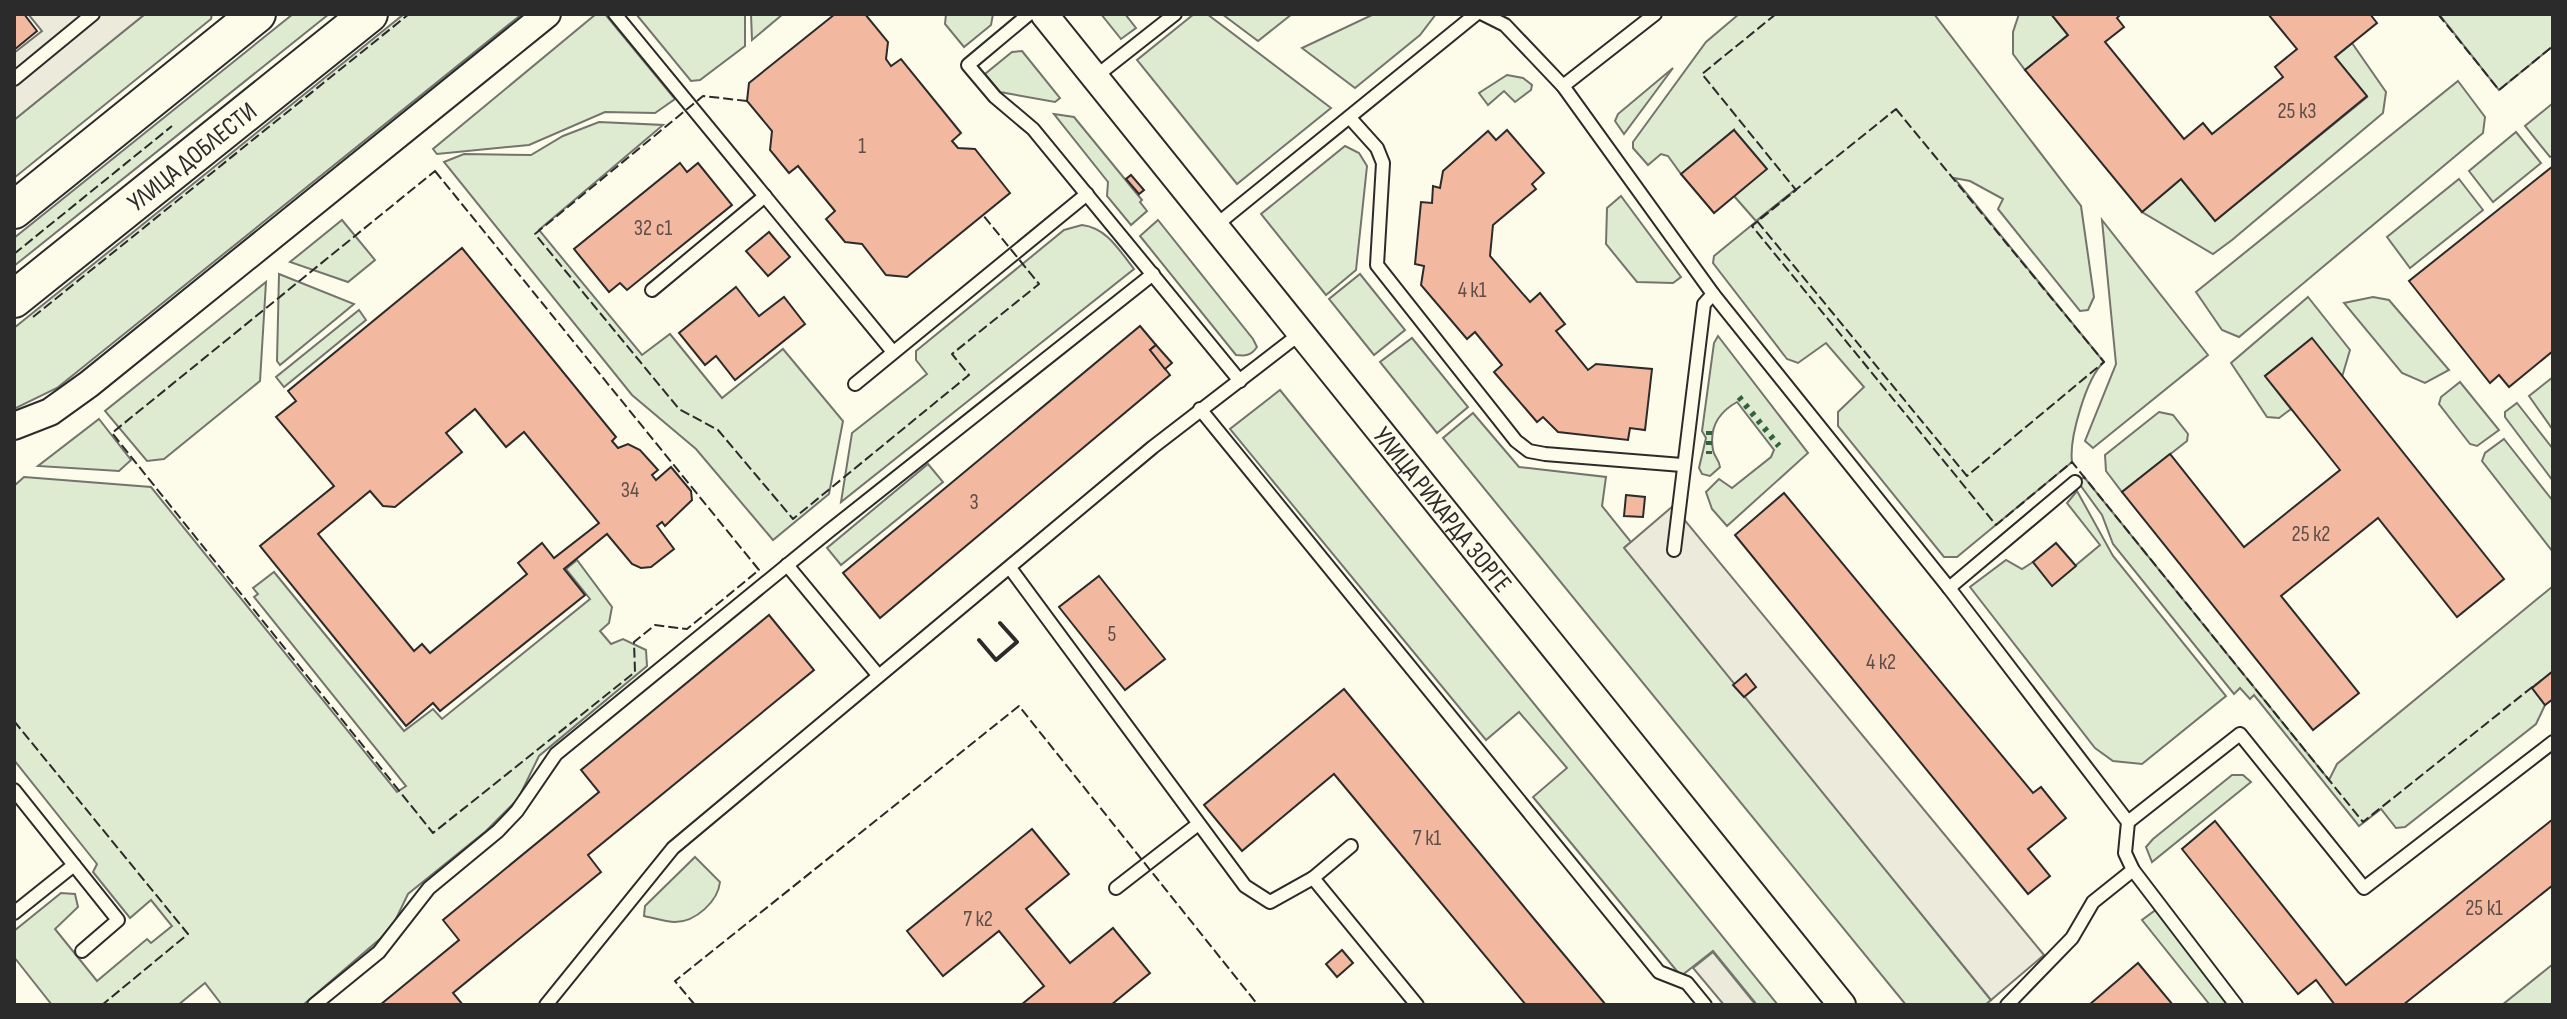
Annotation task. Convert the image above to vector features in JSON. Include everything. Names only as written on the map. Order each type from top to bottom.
[{"type":"main road","name":"УЛИЦА ДОБЛЕСТИ","points":[[14,299],[369,14]]},
{"type":"main road","points":[[14,210],[246,18]]},
{"type":"street","points":[[14,426],[50,412],[89,384],[547,14]]},
{"type":"street","name":"УЛИЦА РИХАРДА ЗОРГЕ","points":[[1044,14],[1842,1005]]},
{"type":"lane","points":[[14,79],[93,14]]},
{"type":"lane","points":[[615,14],[893,352]]},
{"type":"lane","points":[[1029,14],[968,65],[995,97],[1033,129],[1240,381]]},
{"type":"lane","points":[[1095,77],[1175,14]]},
{"type":"lane","points":[[1215,226],[1476,14]]},
{"type":"lane","points":[[1483,14],[1505,25],[1563,86],[1713,294],[1949,588],[2128,822],[2125,853],[2133,870],[2236,1005]]},
{"type":"lane","points":[[1563,86],[1655,14]]},
{"type":"lane","points":[[1350,118],[1377,148],[1383,163],[1377,265],[1516,441],[1529,451],[1545,454],[1682,465]]},
{"type":"lane","points":[[855,384],[1087,194]]},
{"type":"lane","points":[[652,290],[765,196]]},
{"type":"lane","points":[[314,1005],[379,952],[429,888],[498,831],[517,811],[556,754],[787,565],[1153,274]]},
{"type":"lane","points":[[1674,550],[1704,304],[1713,294]]},
{"type":"lane","points":[[546,1005],[673,848],[1200,409],[1301,333]]},
{"type":"lane","points":[[1200,409],[1659,972],[1687,983],[1705,1005]]},
{"type":"lane","points":[[1949,588],[2075,482]]},
{"type":"lane","points":[[787,565],[878,675]]},
{"type":"lane","points":[[1010,568],[1245,886],[1270,902],[1313,878],[1351,846]]},
{"type":"lane","points":[[2128,822],[2240,734],[2364,888],[2553,742]]},
{"type":"lane","points":[[14,790],[118,920],[82,951]]},
{"type":"lane","points":[[1116,888],[1197,825]]},
{"type":"lane","points":[[14,913],[74,865]]},
{"type":"lane","points":[[2007,1005],[2072,938],[2093,902],[2133,870]]},
{"type":"lane","points":[[1313,878],[1417,1005]]},
{"type":"green space","points":[[145,14],[212,14],[211,19],[14,178],[14,120]]},
{"type":"green space","points":[[293,14],[329,14],[14,266],[14,238]]},
{"type":"green space","points":[[404,14],[522,14],[57,388],[14,409],[14,328]]},
{"type":"green space","points":[[596,14],[605,14],[675,99],[655,113],[605,112],[529,145],[437,154],[433,149]]},
{"type":"green space","points":[[636,14],[745,14],[745,46],[700,80],[691,81]]},
{"type":"green space","points":[[751,14],[783,14],[752,40]]},
{"type":"green space","points":[[946,14],[993,14],[991,25],[964,47],[945,24]]},
{"type":"green space","points":[[1101,14],[1125,14],[1136,28],[1121,39]]},
{"type":"green space","points":[[1194,14],[1207,14],[1331,108],[1237,184],[1137,60]]},
{"type":"green space","points":[[1222,14],[1292,14],[1258,41]]},
{"type":"green space","points":[[1374,14],[1436,14],[1420,35],[1355,88],[1302,48]]},
{"type":"green space","points":[[1739,14],[1934,14],[2081,206],[2094,297],[2088,310],[2080,311],[1998,209],[2003,199],[1970,181],[1954,178],[2104,362],[2091,381],[2080,409],[2073,439],[2072,462],[1957,557],[1944,557],[1838,426],[1838,412],[1864,387],[1826,343],[1798,363],[1787,359],[1713,263],[1714,256],[1796,189],[1756,221],[1734,196],[1734,130],[1681,174],[1668,156],[1661,154],[1648,165],[1633,148],[1633,142],[1706,42]]},
{"type":"green space","points":[[2019,14],[2051,14],[2068,35],[2025,70],[2013,54],[2013,32]]},
{"type":"green space","points":[[2439,14],[2553,14],[2553,46],[2499,90]]},
{"type":"green space","points":[[2352,43],[2386,92],[2383,113],[2232,240],[2213,254],[2142,212],[2181,179],[2216,220],[2367,97],[2335,57]]},
{"type":"green space","points":[[1022,51],[1060,98],[1055,102],[1000,92],[985,74],[1012,52]]},
{"type":"green space","points":[[1673,68],[1624,134],[1615,121],[1618,114]]},
{"type":"green space","points":[[1507,75],[1523,78],[1532,85],[1531,90],[1515,102],[1504,91],[1488,105],[1479,93]]},
{"type":"green space","points":[[2458,81],[2485,117],[2483,133],[2239,337],[2222,330],[2196,292]]},
{"type":"green space","points":[[2553,103],[2553,155],[2550,157],[2525,126]]},
{"type":"green space","points":[[1054,114],[1074,117],[1142,200],[1140,202],[1147,211],[1131,225],[1107,196],[1108,182]]},
{"type":"green space","points":[[599,122],[663,125],[539,230],[642,355],[670,334],[722,398],[783,349],[843,421],[829,494],[773,540],[696,449],[632,395],[444,162],[464,154],[531,155],[563,136]]},
{"type":"green space","points":[[2516,132],[2541,163],[2493,202],[2469,171]]},
{"type":"green space","points":[[1345,146],[1359,153],[1367,166],[1356,270],[1326,295],[1261,214]]},
{"type":"green space","points":[[2459,179],[2483,210],[2410,268],[2387,237]]},
{"type":"green space","points":[[1621,196],[1681,277],[1673,283],[1637,282],[1606,244],[1607,208]]},
{"type":"green space","points":[[342,220],[375,260],[348,282],[290,262]]},
{"type":"green space","points":[[1158,220],[1253,339],[1257,347],[1252,352],[1236,355],[1140,236]]},
{"type":"green space","points":[[2102,220],[2208,355],[2093,448],[2085,441],[2116,364]]},
{"type":"green space","points":[[1082,225],[1105,235],[1134,269],[841,502],[852,433],[927,374],[916,360],[916,351],[1064,230]]},
{"type":"green space","points":[[279,274],[354,304],[280,365],[277,361]]},
{"type":"green space","points":[[1360,274],[1405,330],[1374,355],[1329,299]]},
{"type":"green space","points":[[266,282],[260,381],[164,459],[147,461],[105,411]]},
{"type":"green space","points":[[2308,297],[2350,350],[2342,377],[2311,339],[2265,376],[2291,409],[2279,418],[2267,417],[2231,363]]},
{"type":"green space","points":[[2373,297],[2389,300],[2449,370],[2425,383],[2402,373],[2344,303]]},
{"type":"green space","points":[[359,310],[366,320],[284,387],[276,377]]},
{"type":"green space","points":[[1718,336],[1808,453],[1727,526],[1712,509],[1706,492],[1719,479],[1732,488],[1771,457],[1774,450],[1737,402],[1720,416],[1714,428],[1713,450],[1720,467],[1710,476],[1702,474],[1699,468],[1706,438],[1702,431],[1714,343]]},
{"type":"green space","points":[[1412,338],[1468,407],[1437,433],[1380,362]]},
{"type":"green space","points":[[2553,377],[2553,430],[2529,396]]},
{"type":"green space","points":[[2460,382],[2499,430],[2477,446],[2470,444],[2439,404],[2441,397]]},
{"type":"green space","points":[[1280,390],[1778,1005],[1757,1005],[1713,951],[1681,976],[1533,797],[1567,768],[1519,712],[1486,740],[1230,429]]},
{"type":"green space","points":[[2517,403],[2553,449],[2553,481],[2505,417],[2505,412]]},
{"type":"green space","points":[[2159,412],[2173,415],[2188,434],[2187,441],[2122,492],[2106,471],[2105,455]]},
{"type":"green space","points":[[1473,413],[1519,467],[1606,477],[1602,506],[1631,542],[1625,547],[1991,1000],[1985,1005],[1906,1005],[1443,438]]},
{"type":"green space","points":[[99,419],[131,460],[119,471],[38,466]]},
{"type":"green space","points":[[2504,439],[2553,501],[2553,552],[2482,461],[2485,453]]},
{"type":"green space","points":[[928,464],[943,482],[841,565],[827,548]]},
{"type":"green space","points":[[24,477],[151,487],[397,792],[406,786],[254,597],[258,594],[253,588],[274,572],[404,731],[433,709],[442,719],[590,599],[566,569],[577,560],[612,607],[609,623],[600,631],[611,644],[623,639],[646,650],[647,666],[539,756],[518,799],[486,831],[408,894],[395,921],[381,938],[303,1005],[222,1005],[205,983],[178,1005],[52,1005],[14,957],[14,931],[61,893],[75,894],[78,907],[55,929],[97,981],[147,939],[151,943],[172,926],[151,900],[130,918],[93,872],[97,864],[14,760],[14,486]]},
{"type":"green space","points":[[2084,477],[2329,780],[2337,764],[2553,586],[2553,671],[2532,688],[2545,705],[2536,724],[2405,827],[2396,828],[2381,809],[2359,826],[2254,695],[2250,699],[2240,688],[2234,694],[2113,544],[2102,515],[2078,482]]},
{"type":"green space","points":[[2077,491],[2113,556],[2226,696],[2142,764],[2113,761],[2095,748],[1970,587],[2006,560],[2022,569],[2033,562],[2052,585],[2100,545],[2067,503]]},
{"type":"green space","points":[[2232,775],[2243,775],[2251,782],[2152,862],[2146,847],[2153,839]]},
{"type":"green space","points":[[695,857],[720,882],[715,896],[705,909],[691,918],[675,922],[644,916],[645,906]]},
{"type":"green space","points":[[2157,909],[2232,1005],[2210,1005],[2142,920]]},
{"type":"green space","points":[[2553,964],[2553,1005],[2502,1005]]},
{"type":"shaded area","points":[[28,14],[145,14],[14,120],[14,53],[42,31]]},
{"type":"shaded area","points":[[1673,506],[2044,955],[1991,1000],[1624,548]]},
{"type":"shaded area","points":[[1713,952],[1756,1005],[1724,1005],[1693,968]]},
{"type":"building","points":[[14,14],[24,14],[37,31],[14,50]]},
{"type":"building","points":[[835,14],[865,14],[888,42],[886,59],[891,66],[901,59],[961,133],[952,141],[958,148],[975,149],[1010,193],[907,277],[886,275],[862,244],[845,242],[826,219],[835,211],[798,166],[789,173],[770,150],[772,131],[747,101],[749,83]]},
{"type":"building","points":[[2051,14],[2121,14],[2117,18],[2124,27],[2105,42],[2184,139],[2203,123],[2212,134],[2283,77],[2275,67],[2297,49],[2268,14],[2370,14],[2377,23],[2335,57],[2367,96],[2215,221],[2181,179],[2142,212],[2025,70],[2068,35]]},
{"type":"building","points":[[1507,130],[1544,173],[1532,184],[1536,189],[1493,225],[1490,256],[1530,302],[1540,293],[1565,324],[1556,331],[1588,370],[1596,364],[1652,369],[1645,430],[1630,428],[1628,440],[1558,432],[1543,417],[1537,422],[1494,372],[1502,365],[1475,332],[1467,339],[1421,285],[1424,266],[1415,264],[1421,202],[1432,203],[1433,186],[1440,188],[1443,171],[1488,131],[1496,140]]},
{"type":"building","points":[[1734,130],[1767,169],[1714,213],[1681,174]]},
{"type":"building","points":[[680,163],[687,172],[698,163],[732,205],[627,290],[620,283],[609,292],[574,249]]},
{"type":"building","points":[[2553,166],[2553,351],[2509,387],[2499,375],[2490,383],[2409,281]]},
{"type":"building","points":[[1131,175],[1144,190],[1139,194],[1126,179]]},
{"type":"building","points":[[769,232],[790,257],[768,276],[746,251]]},
{"type":"building","points":[[462,248],[616,437],[612,441],[618,448],[628,444],[640,450],[658,470],[652,475],[656,480],[671,467],[691,491],[692,500],[665,526],[662,522],[657,526],[674,549],[651,567],[641,568],[632,564],[607,534],[564,569],[585,595],[440,711],[433,703],[406,726],[260,546],[334,486],[276,417],[296,401],[288,391]],"holes":[[[475,409],[506,447],[524,432],[599,523],[554,558],[542,543],[518,563],[527,574],[430,653],[422,644],[414,651],[318,534],[370,491],[383,506],[395,507],[462,452],[446,433]]]},
{"type":"building","points":[[736,287],[759,316],[784,297],[805,324],[735,380],[716,356],[705,365],[679,333]]},
{"type":"building","points":[[1140,326],[1156,345],[1150,350],[1170,375],[880,618],[843,573]]},
{"type":"building","points":[[2312,338],[2504,579],[2457,617],[2378,518],[2281,596],[2359,693],[2313,730],[2122,492],[2170,454],[2244,547],[2340,470],[2265,376]]},
{"type":"building","points":[[1156,345],[1172,363],[1165,369],[1150,350]]},
{"type":"building","points":[[1784,493],[2033,793],[2041,787],[2066,818],[2028,849],[2050,876],[2028,894],[1735,535]]},
{"type":"building","points":[[1626,495],[1645,497],[1643,517],[1624,516]]},
{"type":"building","points":[[2056,543],[2076,566],[2052,586],[2033,562]]},
{"type":"building","points":[[1099,576],[1165,659],[1125,690],[1059,607]]},
{"type":"building","points":[[769,615],[814,670],[588,855],[601,872],[453,993],[463,1005],[380,1005],[459,940],[443,920],[599,792],[581,770]]},
{"type":"building","points":[[2553,671],[2553,699],[2545,705],[2532,688]]},
{"type":"building","points":[[1746,674],[1756,687],[1744,697],[1733,685]]},
{"type":"building","points":[[1344,689],[1606,1005],[1526,1005],[1334,774],[1242,851],[1204,805]]},
{"type":"building","points":[[2553,819],[2553,885],[2403,1005],[2335,1005],[2316,980],[2298,994],[2182,849],[2215,821],[2346,985]]},
{"type":"building","points":[[1032,829],[1069,874],[1026,909],[1070,963],[1113,928],[1150,973],[1111,1005],[1021,1005],[1044,986],[999,931],[943,976],[907,931]]},
{"type":"building","points":[[1342,950],[1353,963],[1337,977],[1326,964]]},
{"type":"building","points":[[2138,963],[2173,1005],[2089,1005]]},
{"type":"hedge","points":[[1739,397],[1779,446]]},
{"type":"hedge","points":[[1709,431],[1709,454]]},
{"type":"fence","points":[[33,317],[409,14]]},
{"type":"fence","points":[[1776,14],[1702,74],[1796,190],[1752,226],[1996,525],[2072,462],[2363,822],[2536,684]]},
{"type":"fence","points":[[2438,14],[2499,90],[2553,46]]},
{"type":"fence","points":[[747,101],[703,96],[535,234],[679,409],[718,430],[793,519],[969,375],[952,354],[1039,284],[983,215]]},
{"type":"fence","points":[[1896,109],[2104,362],[1967,476],[1757,221],[1896,109]]},
{"type":"fence","points":[[14,254],[172,126]]},
{"type":"fence","points":[[435,171],[759,570],[687,629],[655,625],[634,642],[635,672],[433,833],[112,433],[435,171]]},
{"type":"fence","points":[[695,1005],[675,981],[1019,706],[1258,1005]]},
{"type":"fence","points":[[14,721],[188,934],[102,1005]]},
{"type":"wall","points":[[979,640],[996,660],[1017,642],[1000,623]]}]
